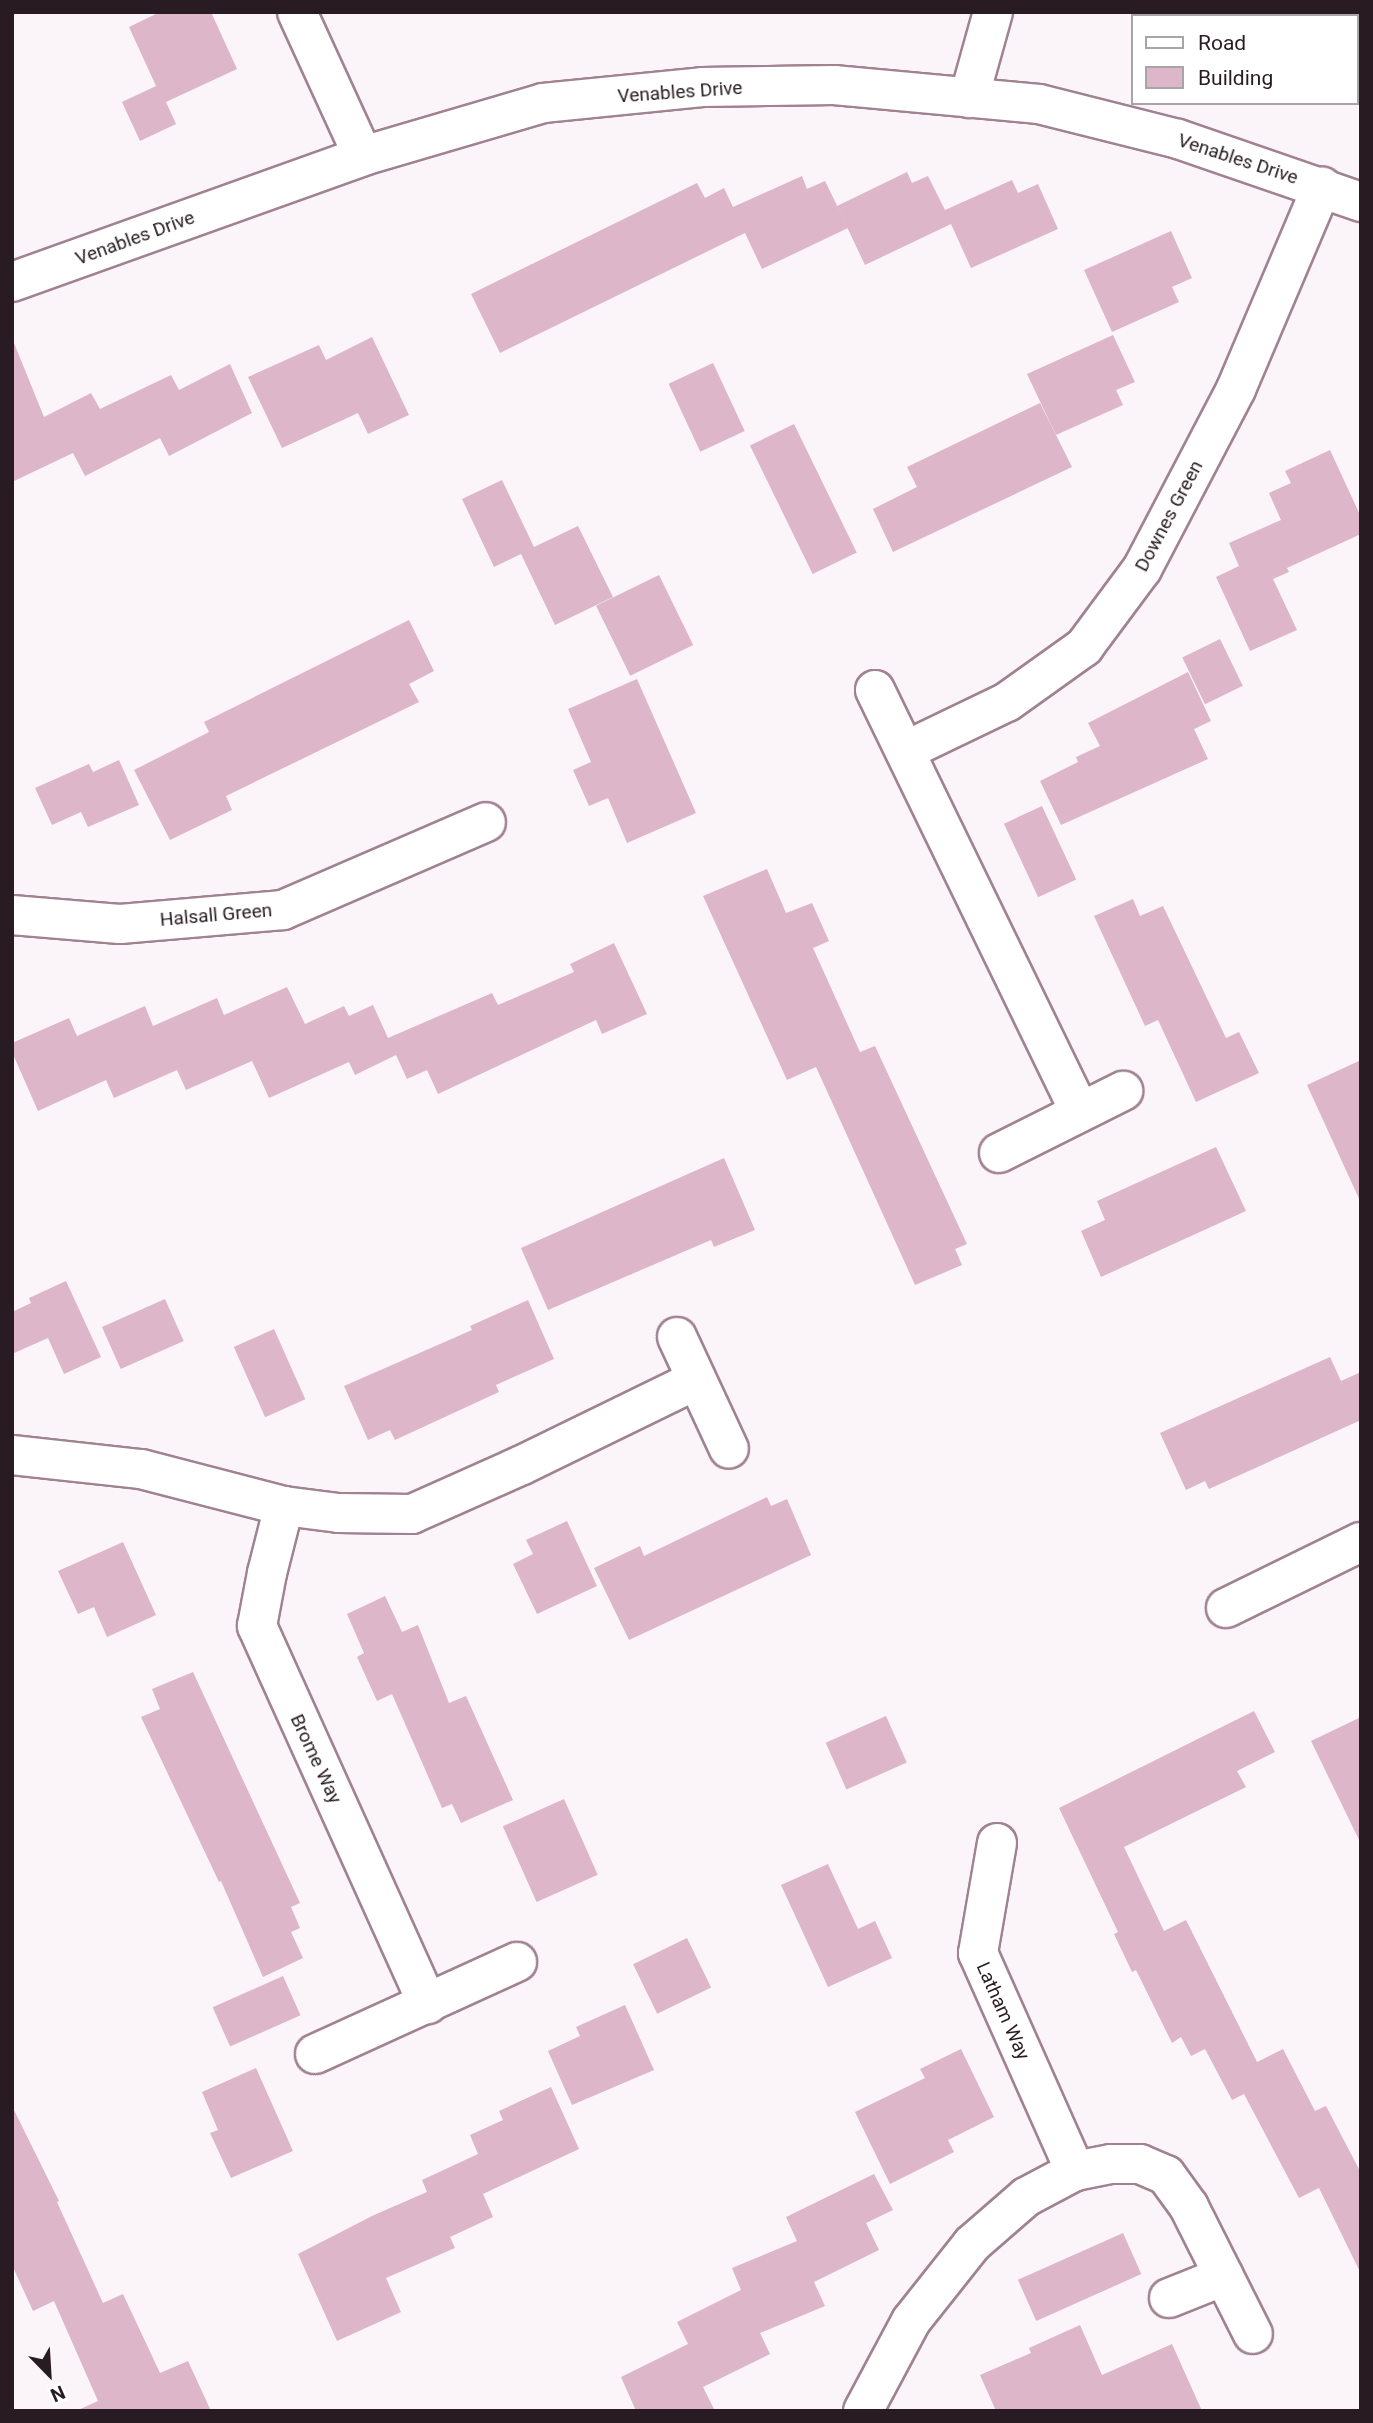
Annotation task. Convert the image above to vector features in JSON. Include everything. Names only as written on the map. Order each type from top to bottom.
[{"type":"street","points":[[297,12],[363,156]]},
{"type":"street","points":[[969,98],[993,12]]},
{"type":"street","name":"Venables Drive","points":[[12,282],[363,156],[543,103],[689,89],[834,85],[1039,104],[1178,139],[1322,186],[1361,202]]},
{"type":"street","name":"Downes Green","points":[[905,751],[1007,702],[1084,647],[1133,580],[1236,389],[1322,186]]},
{"type":"street","points":[[875,691],[1080,1112]]},
{"type":"street","name":"Halsall Green","points":[[12,915],[120,923],[283,910],[486,822]]},
{"type":"street","points":[[999,1153],[1122,1091]]},
{"type":"street","points":[[677,1337],[729,1449]]},
{"type":"street","points":[[12,1455],[141,1469],[284,1506],[339,1513],[412,1514],[522,1465],[696,1380]]},
{"type":"street","name":"Brome Way","points":[[284,1506],[257,1626],[428,2004]]},
{"type":"street","points":[[1226,1608],[1361,1542]]},
{"type":"street","name":"Latham Way","points":[[997,1843],[978,1953],[1075,2171]]},
{"type":"street","points":[[315,2054],[517,1962]]},
{"type":"street","points":[[863,2411],[911,2321],[972,2244],[1026,2197],[1075,2171],[1111,2164],[1140,2164],[1167,2175],[1189,2207],[1254,2334]]},
{"type":"street","points":[[1169,2298],[1224,2276]]},
{"type":"building","points":[[160,12],[211,12],[237,69],[166,102],[176,124],[140,141],[122,102],[156,86],[129,27]]},
{"type":"building","points":[[907,172],[912,183],[928,176],[945,210],[1012,180],[1018,193],[1038,184],[1058,229],[971,268],[951,224],[865,265],[837,206]]},
{"type":"building","points":[[802,176],[807,189],[825,181],[848,228],[762,269],[745,233],[500,353],[471,294],[697,183],[705,198],[724,188],[733,207]]},
{"type":"building","points":[[1171,231],[1192,278],[1172,287],[1179,302],[1112,332],[1084,270]]},
{"type":"building","points":[[1113,335],[1135,382],[1116,390],[1123,405],[1056,435],[1027,374]]},
{"type":"building","points":[[372,337],[409,415],[368,434],[358,413],[282,448],[248,377],[319,345],[326,360]]},
{"type":"building","points":[[14,343],[44,417],[91,393],[100,409],[171,375],[179,390],[230,364],[252,413],[169,456],[160,438],[85,476],[73,453],[12,482]]},
{"type":"building","points":[[713,363],[745,431],[700,452],[669,384]]},
{"type":"building","points":[[1040,403],[1072,467],[893,552],[873,509],[917,487],[907,467]]},
{"type":"building","points":[[794,424],[857,553],[813,574],[750,445]]},
{"type":"building","points":[[1330,450],[1361,517],[1361,534],[1287,568],[1289,572],[1273,579],[1297,630],[1250,651],[1216,577],[1239,566],[1229,543],[1281,520],[1269,493],[1291,483],[1285,471]]},
{"type":"building","points":[[502,480],[534,547],[578,526],[613,597],[555,625],[521,554],[494,567],[462,499]]},
{"type":"building","points":[[659,575],[693,645],[630,676],[596,606]]},
{"type":"building","points":[[409,620],[434,671],[409,684],[419,702],[226,796],[232,810],[170,840],[134,770],[209,732],[204,722]]},
{"type":"building","points":[[1220,639],[1243,686],[1205,704],[1182,657]]},
{"type":"building","points":[[1188,672],[1211,721],[1194,729],[1208,759],[1061,825],[1040,781],[1078,762],[1076,757],[1100,746],[1088,723]]},
{"type":"building","points":[[637,679],[696,813],[627,843],[608,798],[589,806],[573,770],[591,762],[568,709]]},
{"type":"building","points":[[119,760],[139,805],[88,827],[81,812],[52,825],[35,788],[89,764],[93,772]]},
{"type":"building","points":[[1042,806],[1076,879],[1038,897],[1004,824]]},
{"type":"building","points":[[767,869],[786,913],[812,903],[829,941],[813,948],[860,1052],[875,1046],[967,1244],[955,1249],[962,1265],[915,1285],[816,1067],[787,1080],[703,896]]},
{"type":"building","points":[[1133,899],[1140,916],[1163,906],[1226,1038],[1239,1032],[1259,1073],[1196,1102],[1158,1020],[1145,1026],[1094,916]]},
{"type":"building","points":[[614,943],[647,1014],[602,1034],[596,1020],[438,1094],[427,1070],[407,1079],[396,1055],[355,1075],[349,1062],[269,1098],[252,1061],[186,1090],[177,1070],[114,1098],[106,1080],[38,1111],[12,1052],[12,1043],[69,1018],[77,1036],[145,1006],[153,1026],[217,998],[224,1015],[287,987],[305,1024],[344,1006],[349,1016],[373,1005],[388,1038],[492,993],[498,1005],[574,972],[570,964]]},
{"type":"building","points":[[1361,1060],[1361,1203],[1307,1085]]},
{"type":"building","points":[[1216,1147],[1246,1211],[1101,1277],[1081,1231],[1105,1220],[1097,1201]]},
{"type":"building","points":[[724,1158],[755,1230],[714,1247],[711,1240],[548,1310],[521,1248]]},
{"type":"building","points":[[66,1281],[101,1357],[64,1374],[48,1338],[12,1354],[12,1312],[31,1303],[29,1298]]},
{"type":"building","points":[[165,1299],[184,1341],[121,1369],[102,1327]]},
{"type":"building","points":[[528,1300],[554,1359],[496,1385],[499,1392],[395,1440],[390,1430],[368,1440],[344,1386],[472,1330],[470,1326]]},
{"type":"building","points":[[274,1329],[305,1399],[265,1417],[234,1347]]},
{"type":"building","points":[[1330,1357],[1341,1381],[1361,1372],[1361,1420],[1209,1489],[1205,1481],[1186,1490],[1160,1433]]},
{"type":"building","points":[[767,1497],[771,1506],[787,1499],[811,1555],[629,1640],[594,1568],[640,1546],[644,1556]]},
{"type":"building","points":[[567,1521],[597,1586],[537,1614],[513,1564],[533,1554],[526,1540]]},
{"type":"building","points":[[123,1542],[156,1615],[107,1637],[94,1607],[78,1614],[58,1571]]},
{"type":"building","points":[[385,1596],[402,1632],[418,1625],[449,1703],[466,1696],[513,1800],[461,1823],[452,1804],[442,1808],[392,1694],[377,1701],[357,1657],[364,1653],[347,1614]]},
{"type":"building","points":[[193,1672],[300,1903],[291,1907],[300,1928],[291,1932],[303,1958],[263,1977],[221,1881],[219,1882],[141,1717],[160,1709],[152,1689]]},
{"type":"building","points":[[1254,1711],[1275,1752],[1237,1771],[1246,1787],[1124,1847],[1164,1931],[1186,1920],[1257,2062],[1283,2049],[1315,2111],[1326,2106],[1361,2173],[1361,2274],[1319,2188],[1299,2198],[1244,2094],[1232,2100],[1205,2049],[1191,2056],[1181,2037],[1172,2043],[1136,1970],[1132,1972],[1114,1934],[1118,1932],[1059,1808]]},
{"type":"building","points":[[886,1716],[907,1763],[846,1789],[826,1743]]},
{"type":"building","points":[[1361,1717],[1361,1844],[1311,1741]]},
{"type":"building","points":[[564,1799],[598,1875],[537,1902],[503,1826]]},
{"type":"building","points":[[828,1864],[858,1929],[875,1921],[892,1958],[828,1987],[781,1885]]},
{"type":"building","points":[[687,1938],[711,1987],[657,2014],[633,1964]]},
{"type":"building","points":[[283,1976],[300,2015],[230,2047],[213,2007]]},
{"type":"building","points":[[625,2005],[654,2070],[572,2105],[548,2051],[580,2036],[576,2027]]},
{"type":"building","points":[[961,2049],[994,2117],[948,2140],[954,2152],[890,2184],[855,2112],[925,2078],[920,2069]]},
{"type":"building","points":[[256,2068],[293,2151],[231,2178],[210,2133],[218,2130],[202,2092]]},
{"type":"building","points":[[551,2087],[579,2149],[483,2194],[493,2217],[450,2237],[455,2248],[386,2278],[401,2312],[337,2341],[298,2254],[374,2215],[427,2192],[422,2180],[478,2154],[470,2135],[503,2120],[499,2111]]},
{"type":"building","points":[[12,2106],[59,2201],[57,2202],[103,2303],[123,2294],[160,2373],[188,2361],[211,2411],[76,2411],[98,2401],[54,2301],[33,2311],[12,2265]]},
{"type":"building","points":[[874,2174],[893,2210],[866,2223],[879,2250],[814,2282],[825,2306],[760,2333],[770,2354],[703,2387],[715,2411],[636,2411],[621,2377],[688,2344],[677,2322],[741,2290],[732,2268],[797,2241],[786,2217]]},
{"type":"building","points":[[1123,2233],[1141,2274],[1036,2321],[1018,2280]]},
{"type":"building","points":[[1080,2325],[1102,2375],[1172,2344],[1202,2411],[996,2411],[980,2375],[1031,2353],[1029,2348]]}]
